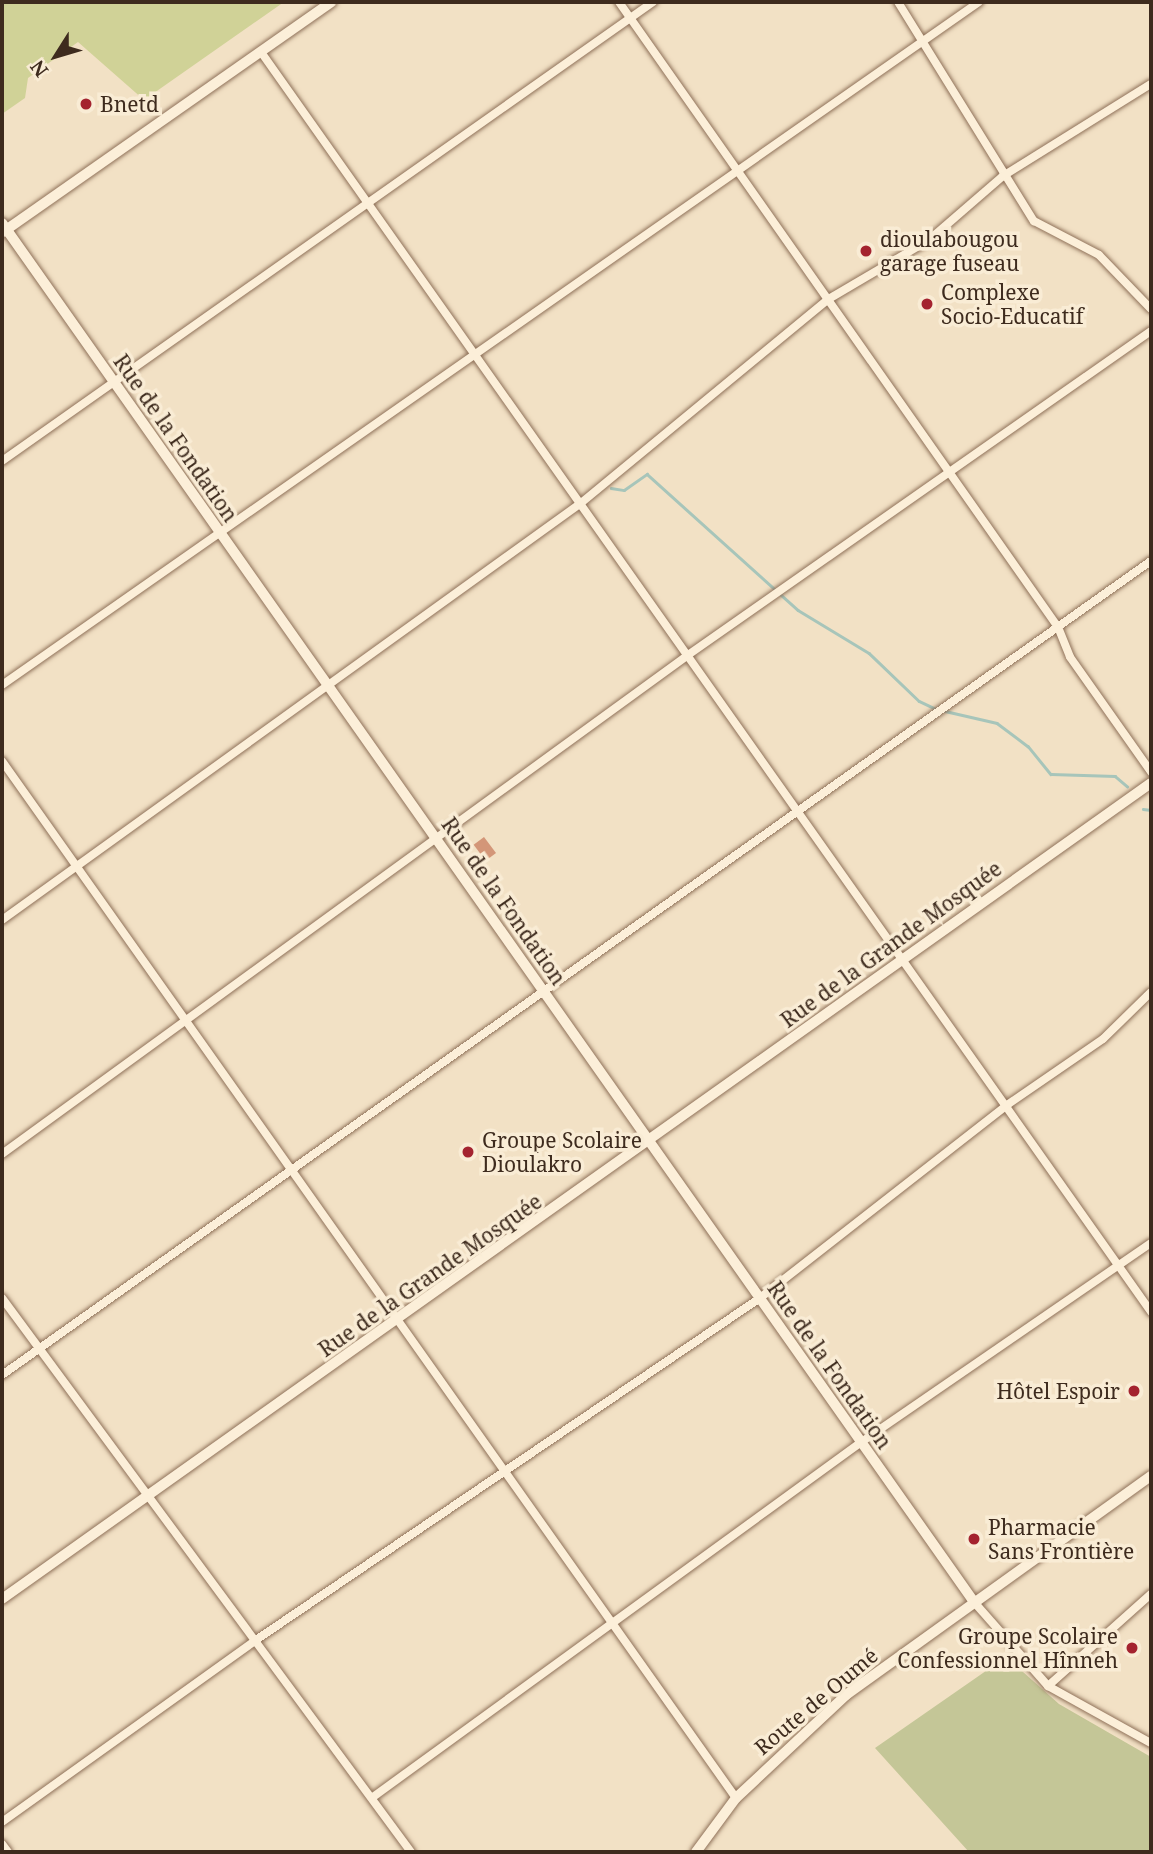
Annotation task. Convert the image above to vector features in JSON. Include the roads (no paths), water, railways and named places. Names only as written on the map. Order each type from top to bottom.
[{"type":"main road","name":"Route de Oumé","points":[[696,1852],[736,1798],[846,1695],[1151,1476]]},
{"type":"street","points":[[3,228],[332,2]]},
{"type":"street","points":[[619,2],[1058,627],[1070,657],[1151,772]]},
{"type":"street","points":[[2,461],[653,2]]},
{"type":"street","points":[[898,2],[925,40],[1003,176],[1034,221],[1099,255],[1151,309]]},
{"type":"street","points":[[2,685],[979,2]]},
{"type":"street","points":[[261,52],[1151,1312]]},
{"type":"street","points":[[2,920],[581,503],[827,300],[929,240],[1003,176],[1151,84]]},
{"type":"street","name":"Rue de la Fondation","points":[[3,228],[327,687],[439,840],[974,1602]]},
{"type":"street","points":[[2,1154],[439,840],[688,655],[1151,331]]},
{"type":"street","points":[[2,1375],[1151,561]]},
{"type":"street","points":[[2,761],[293,1168],[736,1798]]},
{"type":"street","name":"Rue de la Grande Mosquée","points":[[2,1599],[143,1497],[651,1143],[902,958],[1151,783]]},
{"type":"street","points":[[2,1822],[256,1640],[509,1474],[760,1298],[1007,1105],[1103,1039],[1151,992]]},
{"type":"street","points":[[373,1797],[612,1620],[860,1443],[1151,1243]]},
{"type":"street","points":[[2,1298],[143,1497],[256,1640],[411,1852]]},
{"type":"street","points":[[1048,1686],[1151,1594]]},
{"type":"street","points":[[974,1602],[1048,1686],[1151,1743]]},
{"type":"street","points":[[2,1844],[8,1852]]},
{"type":"waterway","points":[[611,488],[624,490],[647,474],[798,610],[869,653],[919,701],[938,710]]},
{"type":"waterway","points":[[945,711],[997,723],[1028,746],[1051,774],[1115,776],[1127,786]]},
{"type":"waterway","points":[[1143,809],[1151,810]]},
{"type":"place","name":"Bnetd","points":[[86,104]]},
{"type":"place","name":"dioulabougou garage fuseau","points":[[866,251]]},
{"type":"place","name":"Complexe Socio-Educatif","points":[[927,304]]},
{"type":"place","name":"Groupe Scolaire Dioulakro","points":[[468,1152]]},
{"type":"place","name":"Hôtel Espoir","points":[[1134,1391]]},
{"type":"place","name":"Pharmacie Sans Frontière","points":[[974,1539]]},
{"type":"place","name":"Groupe Scolaire Confessionnel Hînneh","points":[[1132,1648]]}]
